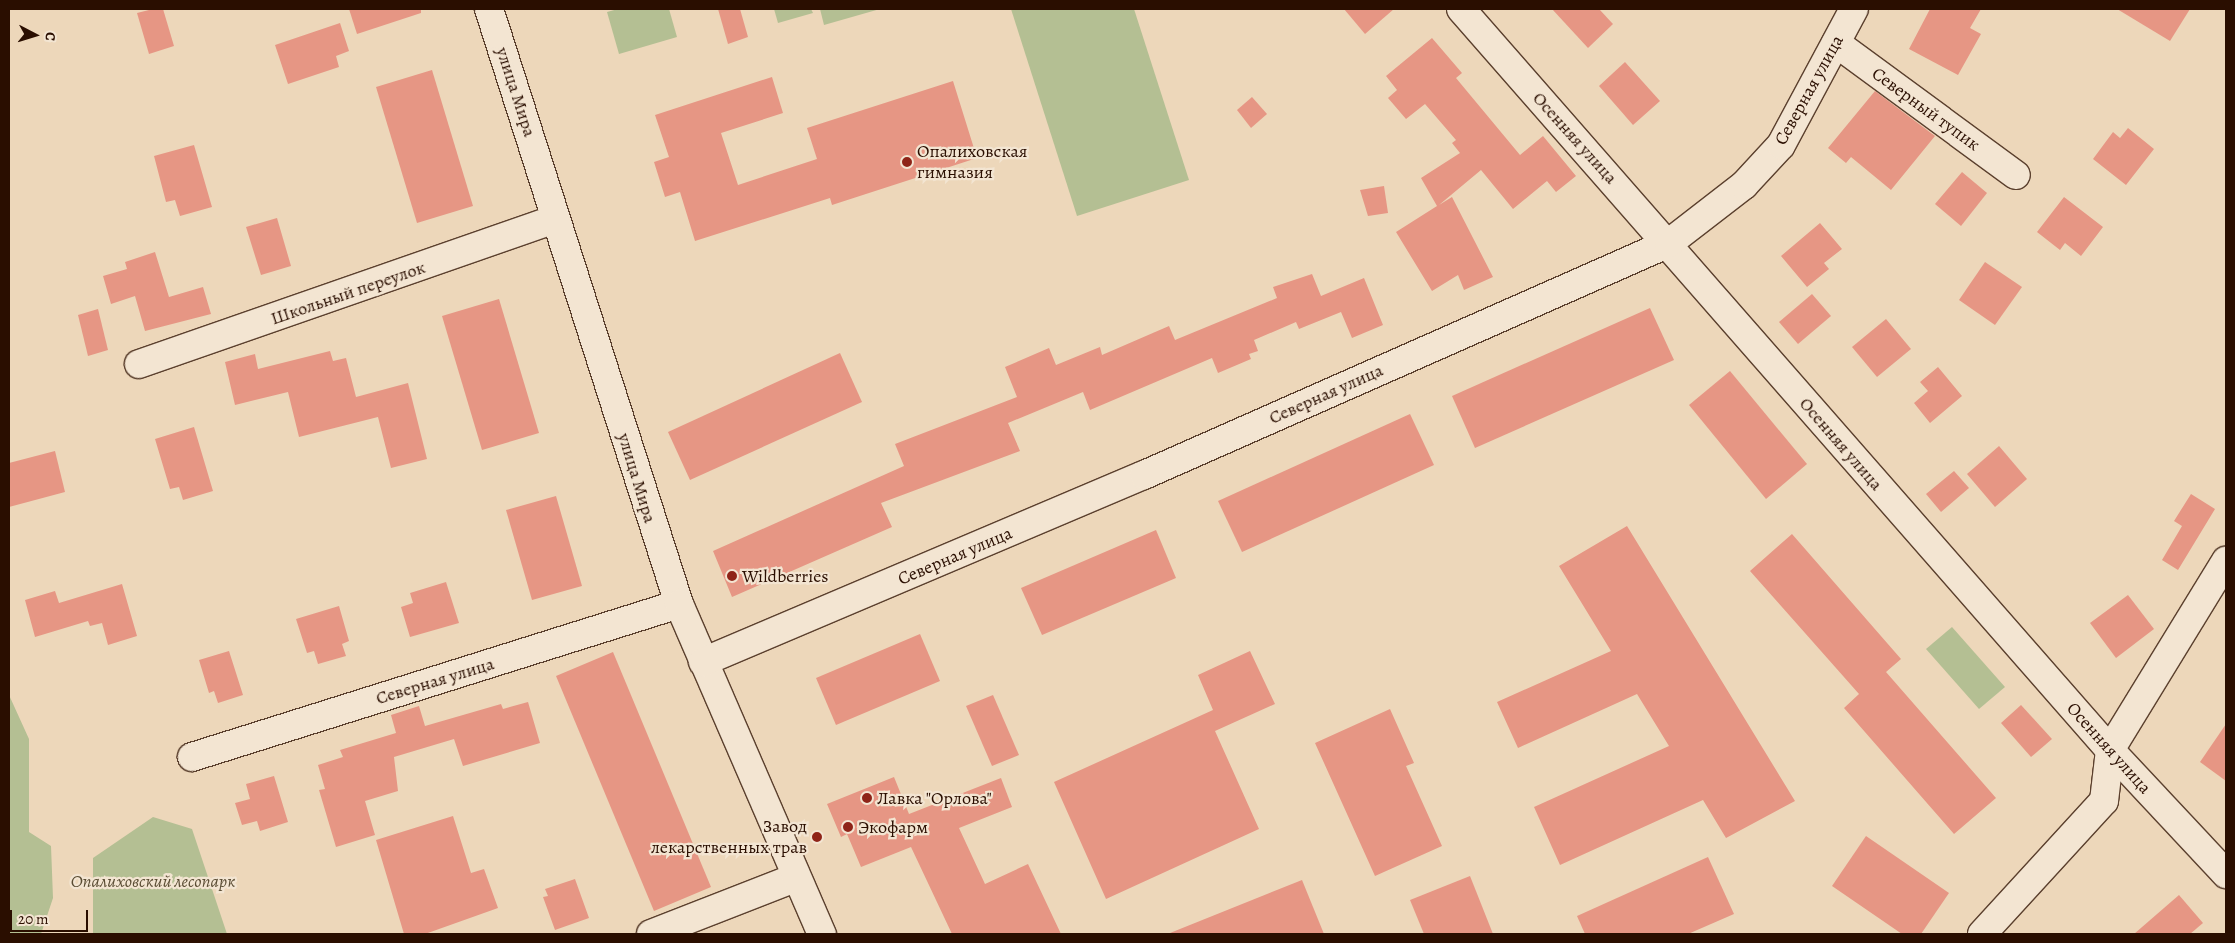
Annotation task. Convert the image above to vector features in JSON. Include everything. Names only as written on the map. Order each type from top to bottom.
[{"type":"street","name":"улица Мира","points":[[489,9],[679,604],[795,878],[822,934]]},
{"type":"street","name":"Осенняя улица","points":[[1461,9],[1669,243],[2110,750],[2226,874]]},
{"type":"street","name":"Северная улица","points":[[703,662],[1136,479],[1669,243],[1744,185],[1781,145],[1854,9]]},
{"type":"street","name":"Северный тупик","points":[[1836,43],[2016,176]]},
{"type":"street","name":"Школьный переулок","points":[[139,364],[556,219]]},
{"type":"street","points":[[1982,934],[2104,801],[2110,750],[2226,561]]},
{"type":"street","name":"Северная улица","points":[[192,757],[679,604]]},
{"type":"street","points":[[651,934],[795,878]]},
{"type":"green space","points":[[618,9],[669,9],[677,37],[619,54],[607,12]]},
{"type":"green space","points":[[774,9],[811,9],[813,13],[778,23]]},
{"type":"green space","points":[[820,9],[880,9],[824,25]]},
{"type":"green space","points":[[1011,9],[1134,9],[1189,180],[1077,216]]},
{"type":"green space","points":[[1952,627],[2005,687],[1979,709],[1926,649]]},
{"type":"green space","name":"Опалиховский лесопарк","points":[[9,695],[29,739],[29,832],[51,846],[53,898],[41,934],[9,934]]},
{"type":"green space","name":"Опалиховский лесопарк","points":[[153,817],[192,829],[227,934],[93,934],[93,858]]},
{"type":"building","points":[[153,9],[163,9],[174,46],[149,54],[137,13]]},
{"type":"building","points":[[349,9],[421,9],[421,13],[357,34]]},
{"type":"building","points":[[718,9],[740,9],[748,37],[728,44]]},
{"type":"building","points":[[1344,9],[1394,9],[1365,34]]},
{"type":"building","points":[[1552,9],[1599,9],[1613,24],[1588,48]]},
{"type":"building","points":[[1930,9],[1981,9],[1970,28],[1981,34],[1958,75],[1909,49]]},
{"type":"building","points":[[2117,9],[2190,9],[2170,41]]},
{"type":"building","points":[[340,23],[349,51],[336,56],[339,67],[288,84],[275,45]]},
{"type":"building","points":[[1432,38],[1462,73],[1456,78],[1520,155],[1543,136],[1576,176],[1556,192],[1547,181],[1513,209],[1481,170],[1439,205],[1452,197],[1493,277],[1464,290],[1458,275],[1432,291],[1396,232],[1437,206],[1421,178],[1460,153],[1452,143],[1456,140],[1425,104],[1406,119],[1388,98],[1397,90],[1386,76]]},
{"type":"building","points":[[1625,62],[1660,101],[1633,125],[1599,86]]},
{"type":"building","points":[[432,70],[473,206],[417,223],[376,87]]},
{"type":"building","points":[[772,77],[783,113],[721,133],[738,185],[817,159],[807,128],[953,81],[977,158],[832,205],[830,198],[695,241],[680,192],[665,197],[654,162],[669,157],[655,115]]},
{"type":"building","points":[[1875,91],[1935,136],[1891,190],[1851,157],[1846,163],[1828,148]]},
{"type":"building","points":[[1252,97],[1267,114],[1251,128],[1237,110]]},
{"type":"building","points":[[2128,128],[2154,149],[2126,185],[2093,159],[2113,132],[2120,138]]},
{"type":"building","points":[[194,145],[212,207],[180,216],[175,200],[166,202],[154,156]]},
{"type":"building","points":[[1962,172],[1987,193],[1961,226],[1935,204]]},
{"type":"building","points":[[1384,186],[1388,213],[1368,216],[1360,190]]},
{"type":"building","points":[[2064,197],[2103,227],[2081,256],[2065,243],[2060,250],[2037,232]]},
{"type":"building","points":[[277,218],[291,266],[261,275],[246,227]]},
{"type":"building","points":[[1820,223],[1842,249],[1824,263],[1829,269],[1807,287],[1781,256]]},
{"type":"building","points":[[155,252],[169,297],[203,287],[211,314],[145,331],[135,296],[111,304],[103,276],[127,269],[125,262]]},
{"type":"building","points":[[1985,262],[2022,287],[1995,325],[1959,300]]},
{"type":"building","points":[[1312,274],[1321,296],[1364,278],[1383,325],[1352,338],[1341,312],[1299,329],[1296,322],[1254,340],[1258,351],[1249,354],[1251,359],[1218,373],[1212,358],[1090,410],[1083,392],[1008,423],[1020,451],[881,503],[892,527],[732,597],[713,551],[904,466],[895,444],[1017,397],[1005,367],[1049,348],[1056,365],[1100,347],[1102,355],[1169,326],[1175,340],[1277,298],[1273,287]]},
{"type":"building","points":[[1812,294],[1831,316],[1798,344],[1779,322]]},
{"type":"building","points":[[499,299],[539,433],[482,450],[442,316]]},
{"type":"building","points":[[1650,308],[1674,360],[1475,448],[1452,396]]},
{"type":"building","points":[[98,309],[108,350],[88,356],[78,315]]},
{"type":"building","points":[[1886,319],[1911,349],[1877,377],[1852,347]]},
{"type":"building","points":[[330,351],[333,361],[346,358],[356,397],[408,383],[427,459],[391,468],[378,417],[299,437],[288,392],[235,405],[225,362],[255,354],[258,369]]},
{"type":"building","points":[[840,353],[862,402],[690,480],[668,432]]},
{"type":"building","points":[[1938,367],[1962,396],[1930,423],[1914,403],[1928,391],[1920,382]]},
{"type":"building","points":[[1730,371],[1807,464],[1766,499],[1689,405]]},
{"type":"building","points":[[1410,414],[1434,465],[1242,552],[1218,501]]},
{"type":"building","points":[[194,427],[213,491],[183,500],[179,487],[170,489],[155,439]]},
{"type":"building","points":[[1999,446],[2027,479],[1995,507],[1967,474]]},
{"type":"building","points":[[55,451],[65,492],[9,507],[9,463]]},
{"type":"building","points":[[1954,471],[1969,488],[1941,512],[1926,494]]},
{"type":"building","points":[[2191,494],[2215,509],[2178,570],[2162,560],[2182,526],[2174,521]]},
{"type":"building","points":[[556,496],[582,586],[532,600],[506,510]]},
{"type":"building","points":[[1627,526],[1795,801],[1726,838],[1703,800],[1560,865],[1534,807],[1669,746],[1637,694],[1518,748],[1497,702],[1611,651],[1559,566]]},
{"type":"building","points":[[1156,530],[1176,578],[1042,635],[1021,588]]},
{"type":"building","points":[[1792,534],[1901,659],[1886,672],[1996,798],[1954,834],[1844,708],[1859,694],[1750,571]]},
{"type":"building","points":[[446,582],[459,623],[410,637],[401,607],[413,603],[410,593]]},
{"type":"building","points":[[122,584],[137,636],[108,645],[102,623],[90,626],[88,621],[35,637],[25,600],[55,591],[59,603]]},
{"type":"building","points":[[2128,595],[2154,629],[2116,658],[2090,623]]},
{"type":"building","points":[[339,606],[349,641],[342,644],[346,656],[318,664],[314,651],[307,653],[296,619]]},
{"type":"building","points":[[920,634],[940,681],[836,725],[816,678]]},
{"type":"building","points":[[229,651],[243,695],[218,703],[214,691],[209,693],[199,660]]},
{"type":"building","points":[[1250,651],[1275,704],[1215,731],[1259,829],[1106,899],[1054,782],[1213,710],[1198,675]]},
{"type":"building","points":[[613,652],[711,887],[654,911],[556,676]]},
{"type":"building","points":[[993,695],[1019,755],[992,766],[966,706]]},
{"type":"building","points":[[528,702],[540,743],[463,766],[454,739],[394,757],[398,791],[365,801],[375,835],[336,847],[319,790],[325,789],[318,765],[343,757],[340,750],[396,733],[391,715],[419,706],[425,726],[501,704],[503,709]]},
{"type":"building","points":[[2021,705],[2052,739],[2031,757],[2001,723]]},
{"type":"building","points":[[1390,709],[1414,763],[1406,766],[1442,846],[1375,876],[1315,743]]},
{"type":"building","points":[[2226,724],[2226,781],[2200,762]]},
{"type":"building","points":[[274,776],[288,822],[260,831],[257,821],[242,825],[235,803],[250,799],[246,784]]},
{"type":"building","points":[[894,777],[909,814],[1001,778],[1012,807],[959,828],[985,884],[1028,864],[1061,934],[952,934],[911,847],[861,867],[847,834],[841,837],[827,804]]},
{"type":"building","points":[[453,816],[471,873],[484,869],[498,908],[425,934],[404,934],[376,840]]},
{"type":"building","points":[[1866,836],[1949,893],[1921,934],[1902,934],[1832,886]]},
{"type":"building","points":[[1708,857],[1734,914],[1688,934],[1585,934],[1577,916]]},
{"type":"building","points":[[1470,876],[1493,934],[1424,934],[1410,900]]},
{"type":"building","points":[[575,879],[589,918],[555,930],[543,897],[548,896],[545,889]]},
{"type":"building","points":[[1302,880],[1324,934],[1170,934],[1170,933]]},
{"type":"building","points":[[2179,895],[2203,923],[2190,934],[2134,934]]},
{"type":"place","name":"Опалиховская гимназия","points":[[907,162]]},
{"type":"place","name":"Wildberries","points":[[732,576]]},
{"type":"place","name":"Лавка \"Орлова\"","points":[[867,798]]},
{"type":"place","name":"Экофарм","points":[[848,827]]},
{"type":"place","name":"Завод лекарственных трав","points":[[817,837]]}]
